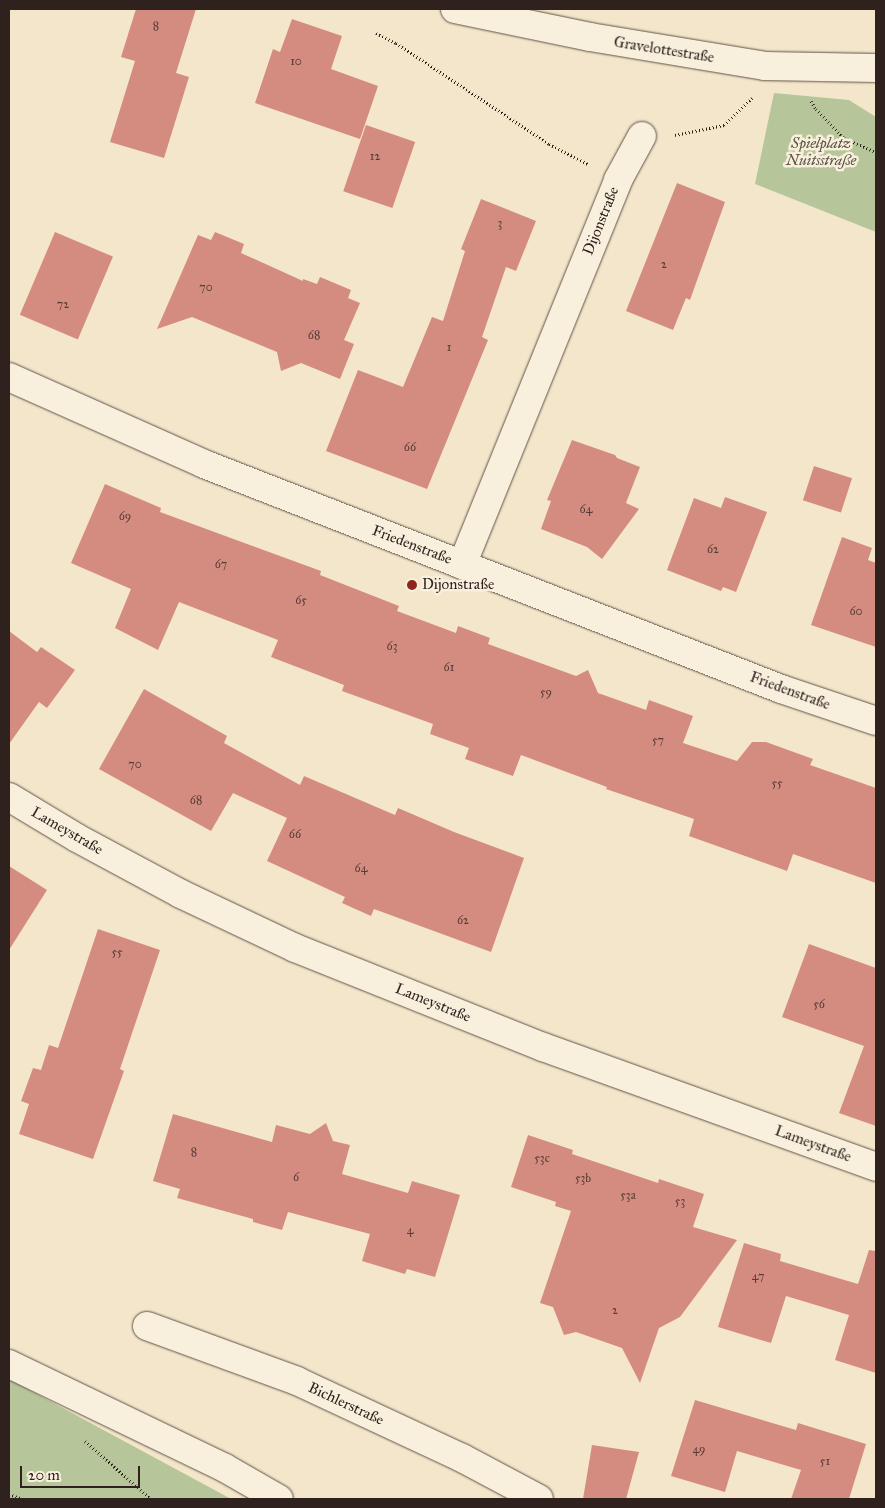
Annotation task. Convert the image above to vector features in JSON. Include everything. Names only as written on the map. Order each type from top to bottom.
[{"type":"street","name":"Gravelottestraße","points":[[455,9],[590,37],[765,66],[876,68]]},
{"type":"street","name":"Dijonstraße","points":[[462,565],[618,180],[642,136]]},
{"type":"street","name":"Friedenstraße","points":[[9,377],[204,464],[781,689],[876,721]]},
{"type":"street","name":"Lameystraße","points":[[9,797],[77,838],[181,894],[295,948],[543,1047],[876,1167]]},
{"type":"street","name":"Bichlerstraße","points":[[147,1326],[297,1381],[462,1458],[539,1499]]},
{"type":"street","points":[[9,1364],[225,1468],[279,1499]]},
{"type":"path","points":[[376,33],[396,43],[549,144],[618,180]]},
{"type":"path","points":[[642,136],[673,135],[724,125],[751,102],[765,66]]},
{"type":"path","points":[[794,68],[816,109],[844,138],[876,152]]},
{"type":"path","points":[[9,1494],[23,1499]]},
{"type":"green space","name":"Spielplatz Nuitsstraße","points":[[774,93],[849,100],[876,117],[876,232],[755,184]]},
{"type":"green space","points":[[9,1379],[209,1487],[231,1499],[9,1499]]},
{"type":"building","points":[[136,9],[196,9],[176,73],[189,77],[164,158],[110,142],[135,61],[121,57]]},
{"type":"building","points":[[292,19],[342,36],[331,69],[378,86],[360,139],[255,103],[273,49],[280,52]]},
{"type":"building","points":[[366,125],[415,142],[392,208],[343,191]]},
{"type":"building","points":[[677,183],[725,202],[690,300],[686,298],[673,330],[626,311]]},
{"type":"building","points":[[481,199],[536,221],[516,271],[506,267],[482,337],[488,340],[427,489],[326,451],[358,370],[403,387],[432,317],[443,321],[465,251],[461,249]]},
{"type":"building","points":[[55,232],[113,257],[78,339],[20,315]]},
{"type":"building","points":[[215,232],[244,244],[241,253],[303,281],[303,279],[317,284],[320,277],[351,290],[348,298],[360,303],[344,340],[354,344],[340,379],[301,363],[281,371],[277,352],[192,317],[157,329],[198,235],[211,240]]},
{"type":"building","points":[[572,440],[615,455],[617,458],[640,467],[626,503],[639,509],[602,559],[587,547],[541,529],[551,501],[547,500]]},
{"type":"building","points":[[814,466],[852,478],[841,513],[803,500]]},
{"type":"building","points":[[105,484],[161,508],[160,512],[321,571],[320,575],[399,606],[397,611],[456,633],[458,626],[490,638],[488,644],[576,676],[588,670],[598,693],[646,710],[649,700],[693,716],[683,743],[737,761],[752,742],[766,742],[813,759],[810,765],[876,788],[876,883],[793,854],[787,871],[689,836],[694,819],[606,789],[607,787],[521,755],[513,776],[465,759],[469,748],[430,734],[433,724],[342,691],[344,685],[271,657],[278,640],[179,602],[158,650],[115,628],[131,589],[71,563]]},
{"type":"building","points":[[725,497],[767,512],[736,592],[723,587],[721,591],[667,570],[694,498],[721,508]]},
{"type":"building","points":[[842,537],[872,548],[868,560],[876,563],[876,647],[811,625]]},
{"type":"building","points":[[9,631],[37,652],[41,647],[75,670],[47,708],[39,702],[9,744]]},
{"type":"building","points":[[144,689],[227,736],[224,743],[300,785],[304,776],[395,815],[398,808],[454,832],[524,858],[491,952],[374,909],[371,916],[342,903],[345,897],[267,861],[287,818],[233,793],[211,831],[99,769]]},
{"type":"building","points":[[9,866],[47,890],[9,950]]},
{"type":"building","points":[[98,929],[160,950],[120,1069],[124,1071],[93,1159],[19,1134],[29,1104],[21,1101],[33,1068],[41,1070],[49,1045],[58,1048]]},
{"type":"building","points":[[809,944],[876,968],[876,1126],[839,1113],[864,1046],[782,1017]]},
{"type":"building","points":[[173,1114],[272,1142],[276,1125],[310,1134],[326,1123],[333,1141],[350,1145],[342,1174],[408,1193],[412,1181],[460,1195],[435,1277],[407,1269],[405,1274],[362,1261],[370,1234],[288,1212],[282,1230],[253,1222],[253,1219],[177,1198],[180,1189],[153,1181]]},
{"type":"building","points":[[528,1135],[573,1150],[572,1154],[658,1183],[659,1179],[704,1194],[693,1227],[737,1240],[680,1317],[659,1328],[640,1383],[622,1348],[576,1332],[564,1335],[553,1307],[540,1303],[571,1211],[555,1206],[556,1202],[511,1187]]},
{"type":"building","points":[[744,1243],[781,1254],[780,1261],[858,1284],[869,1250],[876,1251],[876,1373],[835,1360],[849,1315],[786,1296],[771,1343],[718,1327]]},
{"type":"building","points":[[695,1400],[796,1430],[798,1423],[866,1444],[849,1499],[791,1499],[801,1470],[737,1451],[725,1492],[671,1476]]},
{"type":"building","points":[[592,1445],[639,1452],[626,1499],[583,1499]]},
{"type":"place","name":"Dijonstraße","points":[[412,585]]}]
